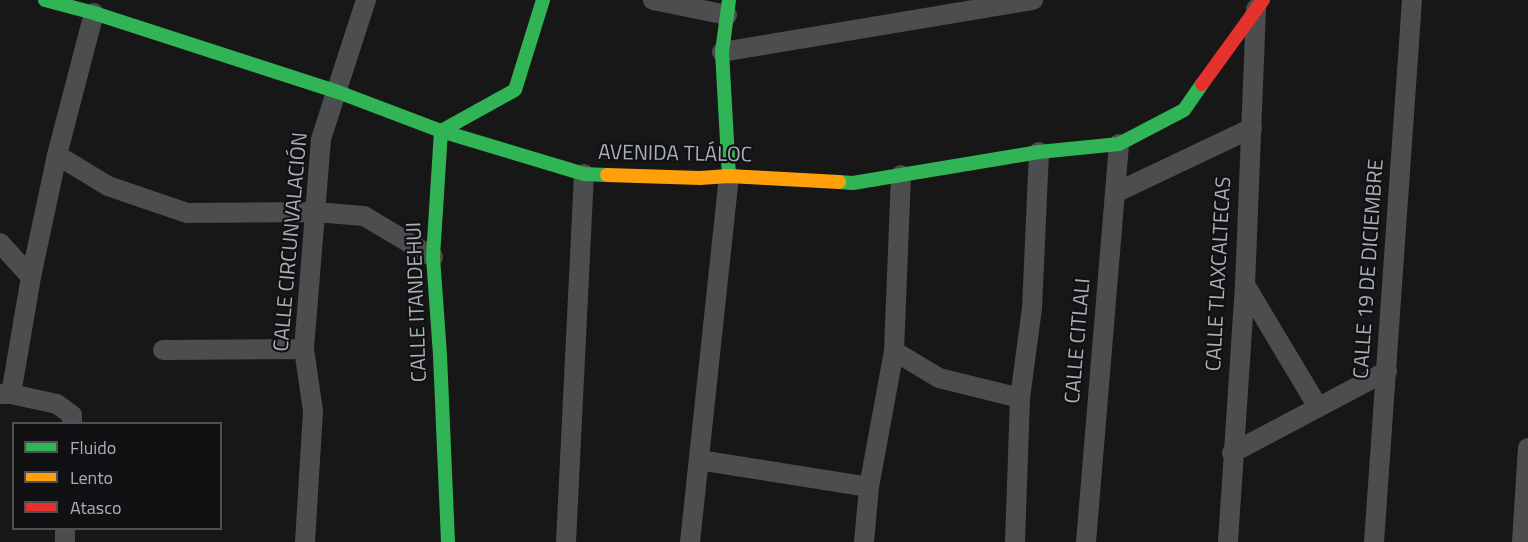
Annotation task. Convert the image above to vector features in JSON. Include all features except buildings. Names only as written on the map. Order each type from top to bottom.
[{"type":"main road","name":"AVENIDA TLÁLOC","points":[[45,0],[94,13],[338,92],[441,131],[584,174],[700,178],[729,176],[854,183],[1039,152],[1119,144],[1184,110],[1260,5]]},
{"type":"main road","points":[[441,131],[515,90],[543,0]]},
{"type":"main road","points":[[728,8],[722,52],[729,176]]},
{"type":"main road","name":"CALLE ITANDEHUI","points":[[441,131],[433,256],[440,355],[448,542]]},
{"type":"street","name":"CALLE CIRCUNVALACIÓN","points":[[304,542],[313,411],[304,349],[321,139],[366,0]]},
{"type":"street","points":[[653,0],[728,8]]},
{"type":"street","points":[[722,52],[1033,0]]},
{"type":"street","name":"CALLE 19 DE DICIEMBRE","points":[[1374,542],[1412,0]]},
{"type":"street","name":"CALLE TLAXCALTECAS","points":[[1228,542],[1260,5]]},
{"type":"street","points":[[72,419],[57,404],[5,394],[57,155],[94,13]]},
{"type":"street","points":[[1115,193],[1252,128]]},
{"type":"street","name":"CALLE CITLALI","points":[[1086,542],[1119,144]]},
{"type":"street","points":[[1015,542],[1020,398],[1032,308],[1039,152]]},
{"type":"street","points":[[57,155],[108,186],[187,213],[316,212],[364,216],[433,256]]},
{"type":"street","points":[[566,542],[584,174]]},
{"type":"street","points":[[864,542],[869,488],[894,351],[901,175]]},
{"type":"street","points":[[690,542],[729,176]]},
{"type":"street","points":[[0,243],[31,277]]},
{"type":"street","points":[[1245,285],[1318,407]]},
{"type":"street","points":[[162,350],[304,349]]},
{"type":"street","points":[[894,351],[939,378],[1020,398]]},
{"type":"street","points":[[1233,453],[1387,371]]},
{"type":"street","points":[[1522,542],[1528,448]]},
{"type":"street","points":[[699,460],[869,488]]},
{"type":"traffic: fast","points":[[45,0],[94,13],[338,92],[441,131],[584,174],[607,175]]},
{"type":"traffic: fast","points":[[448,542],[440,355],[433,257],[441,131],[515,90],[543,0]]},
{"type":"traffic: fast","points":[[729,0],[722,52],[729,176]]},
{"type":"traffic: fast","points":[[839,182],[853,183],[1039,152],[1119,144],[1184,110],[1202,84]]},
{"type":"traffic: slow","points":[[607,175],[700,178],[729,176],[839,182]]},
{"type":"traffic: jam","points":[[1202,84],[1263,0]]}]
